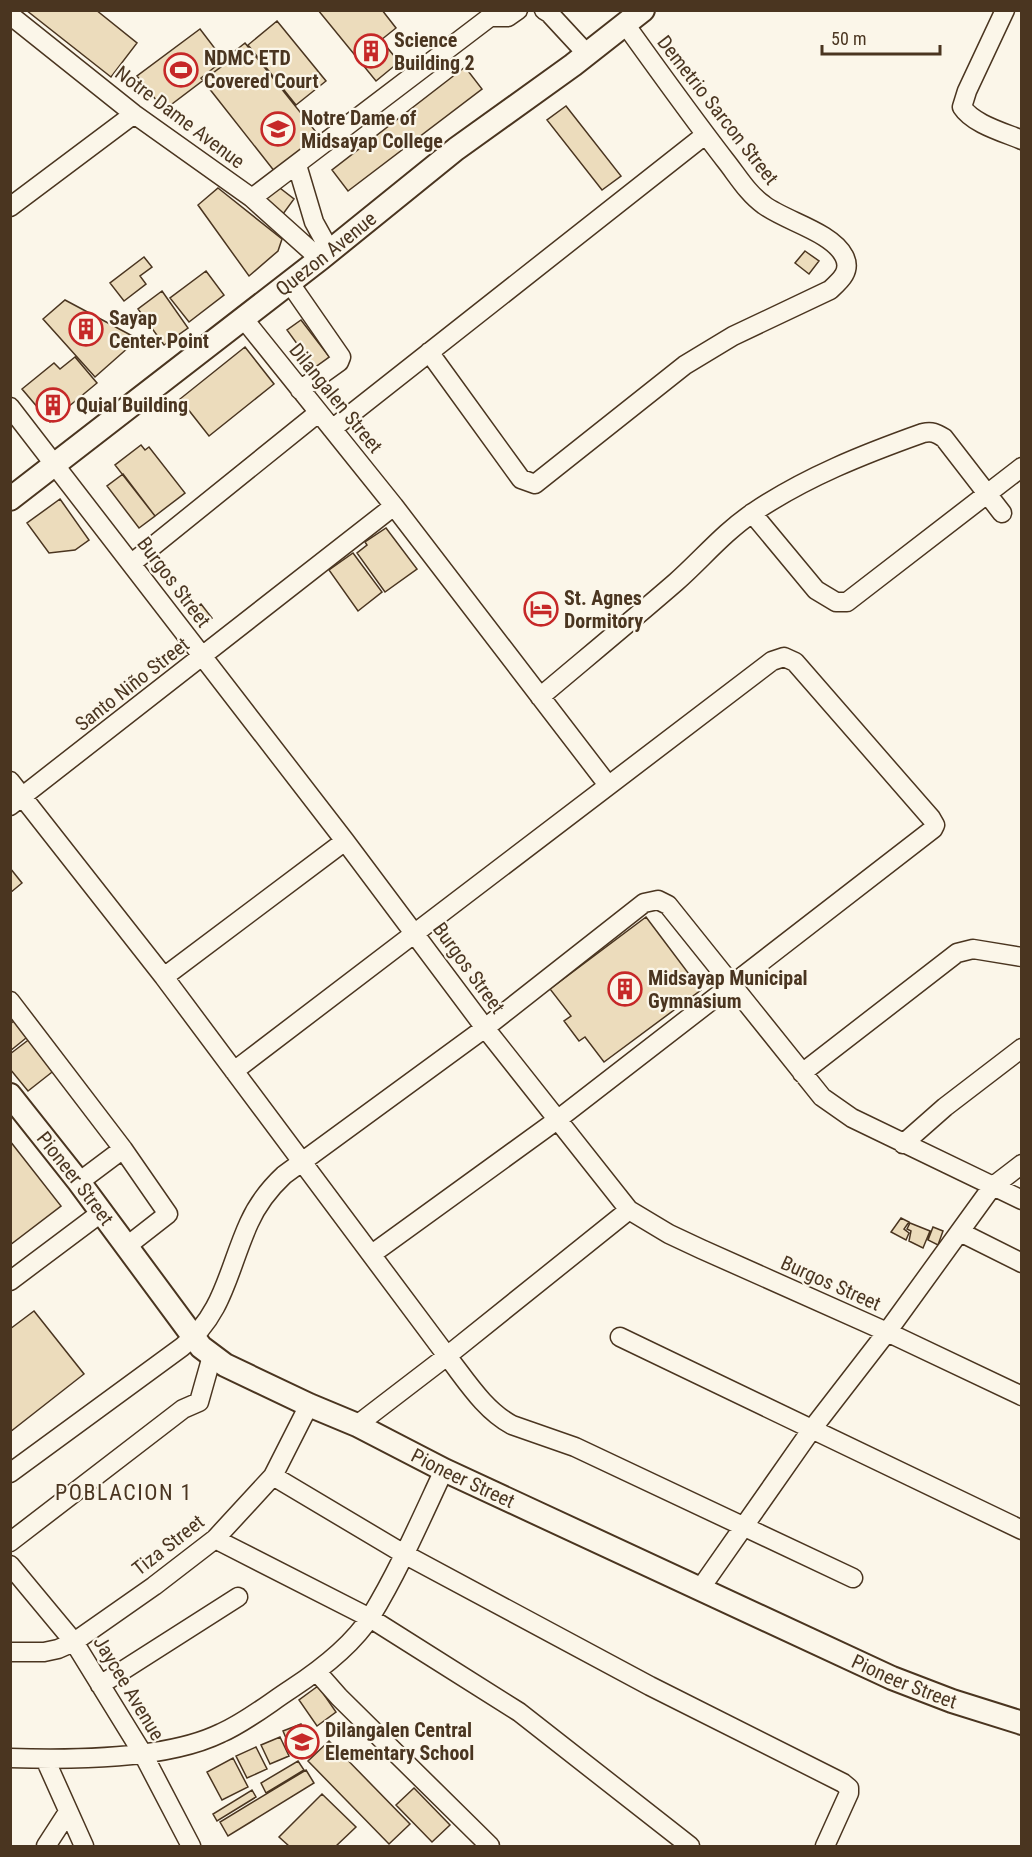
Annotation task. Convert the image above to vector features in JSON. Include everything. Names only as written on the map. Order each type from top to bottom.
[{"type":"main road","name":"Quezon Avenue","points":[[10,499],[325,255],[456,149],[587,54],[643,10]]},
{"type":"main road","name":"Pioneer Street","points":[[10,1095],[102,1212],[195,1337],[212,1356],[225,1365],[357,1425],[444,1470],[892,1678],[952,1701],[1022,1723]]},
{"type":"street","points":[[252,198],[490,17],[508,17],[518,10]]},
{"type":"street","points":[[544,10],[549,12],[587,54]]},
{"type":"street","points":[[1005,10],[967,91],[962,107],[966,113],[977,120],[1022,140]]},
{"type":"street","name":"Notre Dame Avenue","points":[[10,15],[134,114],[252,198],[325,255]]},
{"type":"street","name":"Demetrio Sarcon Street","points":[[429,352],[521,479],[535,484],[685,365],[733,336],[830,290],[846,272],[843,254],[832,242],[761,204],[705,135],[625,24]]},
{"type":"street","points":[[10,207],[134,114]]},
{"type":"street","points":[[332,429],[705,135]]},
{"type":"street","points":[[297,165],[325,255]]},
{"type":"street","points":[[289,282],[341,357],[339,362],[300,390]]},
{"type":"street","name":"Dilangalen Street","points":[[243,318],[394,506],[608,784]]},
{"type":"street","name":"Burgos Street","points":[[10,407],[345,841],[485,1028],[629,1210],[669,1234],[701,1249],[886,1332],[1019,1388]]},
{"type":"street","points":[[132,563],[318,413]]},
{"type":"street","points":[[540,697],[677,581],[752,513],[789,490],[868,452],[932,431],[944,438],[1002,513]]},
{"type":"street","points":[[752,513],[816,590],[836,602],[847,603],[1022,467]]},
{"type":"street","name":"Santo Niño Street","points":[[17,802],[394,506]]},
{"type":"street","points":[[234,1071],[772,661],[784,657],[795,662],[931,818],[934,825],[933,830],[558,1120],[372,1254]]},
{"type":"street","points":[[10,781],[17,802],[164,977],[447,1356],[486,1404],[512,1425],[575,1447],[853,1578]]},
{"type":"street","points":[[164,977],[345,841]]},
{"type":"street","points":[[10,1473],[195,1337],[218,1305],[249,1223],[272,1186],[302,1160],[485,1028],[644,903],[658,900],[668,905],[802,1073],[822,1097],[834,1107],[903,1144],[1022,1200]]},
{"type":"street","points":[[802,1073],[957,953],[973,948],[1022,957]]},
{"type":"street","points":[[10,1001],[123,1149],[168,1214],[127,1246]]},
{"type":"street","points":[[903,1144],[945,1107],[1022,1048]]},
{"type":"street","points":[[79,1182],[123,1149]]},
{"type":"street","points":[[699,1589],[812,1430],[992,1187],[1022,1164]]},
{"type":"street","points":[[357,1425],[629,1210]]},
{"type":"street","points":[[10,1281],[102,1212]]},
{"type":"street","points":[[960,1232],[1022,1263]]},
{"type":"street","points":[[620,1337],[1017,1528]]},
{"type":"street","points":[[10,1542],[183,1410],[199,1402],[212,1356]]},
{"type":"street","name":"Tiza Street","points":[[10,1652],[44,1652],[74,1642],[154,1586],[215,1539],[273,1476],[309,1405]]},
{"type":"street","points":[[10,1758],[45,1759],[143,1754],[192,1744],[222,1733],[317,1672],[370,1618],[444,1470]]},
{"type":"street","points":[[273,1476],[404,1554],[650,1686],[843,1783],[849,1788],[849,1793],[825,1846]]},
{"type":"street","points":[[215,1539],[370,1618],[519,1712],[690,1846]]},
{"type":"street","name":"Jaycee Avenue","points":[[10,1564],[74,1642],[143,1754],[191,1846]]},
{"type":"street","points":[[100,1685],[238,1597]]},
{"type":"street","points":[[317,1672],[339,1697],[490,1846]]},
{"type":"street","points":[[45,1759],[84,1846]]},
{"type":"street","points":[[46,1846],[68,1812]]},
{"type":"building","points":[[26,10],[96,10],[137,43],[111,77]]},
{"type":"building","name":"Science Building 2","points":[[318,10],[382,10],[396,28],[381,40],[399,62],[376,81]]},
{"type":"building","points":[[277,21],[326,81],[296,105],[248,45]]},
{"type":"building","name":"NDMC ETD Covered Court","points":[[200,29],[226,63],[164,110],[137,76]]},
{"type":"building","points":[[245,43],[320,137],[275,172],[201,78]]},
{"type":"building","points":[[465,67],[482,89],[348,191],[332,170]]},
{"type":"building","points":[[566,106],[621,176],[602,190],[547,120]]},
{"type":"building","points":[[276,185],[294,199],[283,214],[264,200]]},
{"type":"building","points":[[218,188],[282,239],[278,251],[249,276],[198,205]]},
{"type":"building","points":[[805,251],[819,261],[809,274],[795,263]]},
{"type":"building","points":[[144,257],[152,267],[140,276],[146,284],[124,301],[110,283]]},
{"type":"building","points":[[206,271],[224,295],[189,322],[170,298]]},
{"type":"building","points":[[162,291],[188,328],[164,345],[138,309]]},
{"type":"building","name":"Sayap Center Point","points":[[65,300],[138,339],[95,377],[43,319]]},
{"type":"building","points":[[301,320],[331,359],[316,370],[287,330]]},
{"type":"building","points":[[245,347],[274,384],[209,436],[180,399]]},
{"type":"building","name":"Quial Building","points":[[75,357],[97,383],[50,422],[22,389],[54,363],[60,369]]},
{"type":"building","points":[[141,445],[145,450],[149,447],[185,493],[155,516],[115,465]]},
{"type":"building","points":[[123,474],[155,516],[139,528],[107,486]]},
{"type":"building","points":[[60,499],[89,540],[75,550],[49,553],[27,523]]},
{"type":"building","points":[[386,528],[417,569],[385,592],[357,553],[367,545],[365,542]]},
{"type":"building","points":[[353,553],[382,592],[358,611],[329,570]]},
{"type":"building","points":[[201,604],[212,618],[202,625],[191,612]]},
{"type":"building","points":[[10,868],[22,883],[10,893]]},
{"type":"building","name":"Midsayap Municipal Gymnasium","points":[[646,917],[701,990],[604,1062],[585,1037],[579,1041],[564,1021],[571,1016],[550,989]]},
{"type":"building","points":[[18,1018],[31,1034],[10,1051],[10,1024]]},
{"type":"building","points":[[31,1038],[56,1069],[28,1091],[10,1069],[10,1054]]},
{"type":"building","points":[[10,1141],[61,1206],[10,1245]]},
{"type":"building","points":[[901,1218],[909,1222],[904,1229],[909,1233],[906,1240],[891,1232]]},
{"type":"building","points":[[910,1223],[930,1231],[923,1248],[909,1241],[911,1231],[907,1229]]},
{"type":"building","points":[[933,1227],[943,1231],[938,1245],[928,1240]]},
{"type":"building","points":[[34,1311],[84,1374],[10,1432],[10,1329]]},
{"type":"building","points":[[318,1686],[336,1712],[317,1726],[299,1700]]},
{"type":"building","points":[[301,1724],[311,1747],[293,1755],[283,1731]]},
{"type":"building","points":[[280,1737],[289,1756],[270,1764],[261,1745]]},
{"type":"building","points":[[329,1741],[410,1824],[389,1844],[308,1761]]},
{"type":"building","points":[[256,1747],[267,1769],[247,1778],[236,1756]]},
{"type":"building","points":[[233,1758],[248,1787],[222,1800],[207,1772]]},
{"type":"building","points":[[298,1761],[304,1770],[266,1793],[261,1783]]},
{"type":"building","points":[[306,1770],[314,1783],[228,1836],[220,1822]]},
{"type":"building","points":[[414,1788],[450,1825],[432,1842],[396,1805]]},
{"type":"building","points":[[252,1790],[256,1797],[217,1821],[213,1814]]},
{"type":"building","points":[[322,1794],[356,1827],[336,1846],[289,1846],[279,1837]]},
{"type":"place","name":"Science Building 2","points":[[371,51]]},
{"type":"place","name":"NDMC ETD Covered Court","points":[[181,70]]},
{"type":"place","name":"Notre Dame of Midsayap College","points":[[278,129]]},
{"type":"place","name":"Sayap Center Point","points":[[86,329]]},
{"type":"place","name":"Quial Building","points":[[53,405]]},
{"type":"place","name":"St. Agnes Dormitory","points":[[541,609]]},
{"type":"place","name":"Midsayap Municipal Gymnasium","points":[[625,989]]},
{"type":"place","name":"Dilangalen Central Elementary School","points":[[302,1742]]},
{"type":"district","name":"POBLACION 1","points":[[124,1492]]}]
